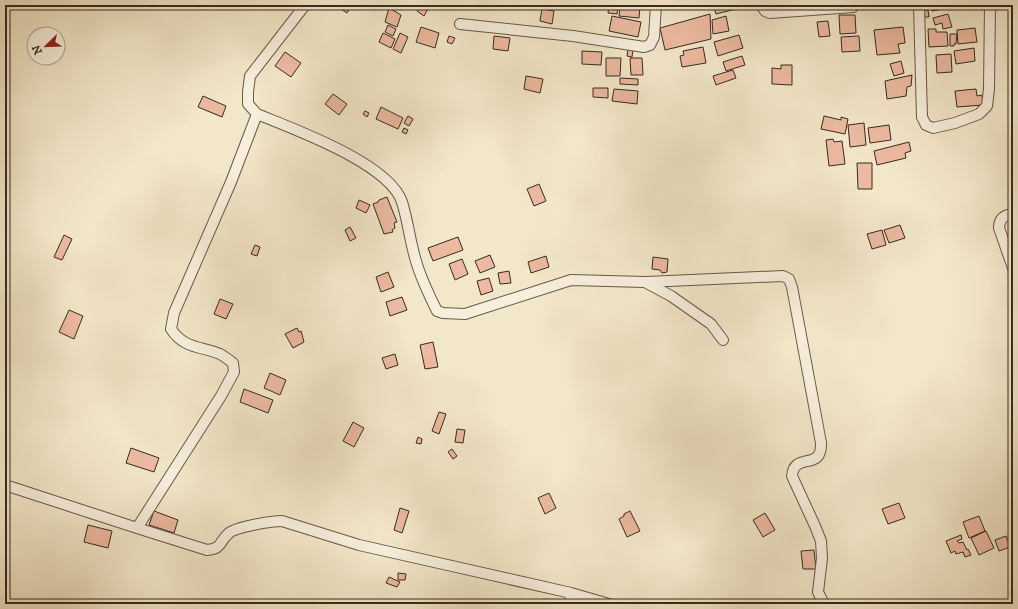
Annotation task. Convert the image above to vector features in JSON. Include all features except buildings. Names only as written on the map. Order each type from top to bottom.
[{"type":"street","points":[[305,5],[250,76],[248,104],[257,114],[338,148],[379,174],[393,188],[402,201],[416,261],[426,289],[437,311],[443,313],[465,314],[571,280],[645,282],[783,276],[789,279],[792,288],[821,443],[821,452],[817,458],[797,464],[793,469],[792,476],[816,526],[821,541],[822,558],[818,592],[824,604]]},
{"type":"street","points":[[460,24],[573,36],[644,47],[650,45],[654,37],[656,5]]},
{"type":"street","points":[[761,5],[765,11],[770,13],[853,7]]},
{"type":"street","points":[[919,5],[922,117],[926,125],[933,128],[955,123],[980,114],[987,106],[989,89],[990,5]]},
{"type":"street","points":[[137,528],[221,396],[234,372],[232,363],[221,354],[186,344],[176,338],[171,329],[174,313],[231,182],[257,114]]},
{"type":"street","points":[[1013,214],[1008,214],[1001,218],[999,228],[1013,268]]},
{"type":"street","points":[[645,282],[671,296],[706,320],[711,324],[723,340]]},
{"type":"street","points":[[5,485],[207,550],[213,549],[222,543],[228,534],[236,529],[274,521],[282,521],[359,545],[571,593],[609,604]]},
{"type":"street","points":[[570,604],[571,593]]}]
